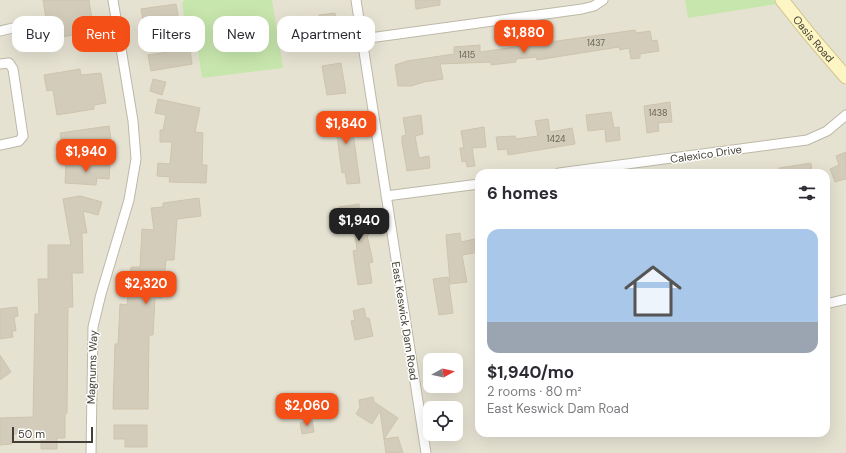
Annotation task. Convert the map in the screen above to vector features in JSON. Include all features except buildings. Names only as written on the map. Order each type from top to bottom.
[{"type":"main road","name":"Oasis Road","points":[[782,0],[846,77]]},
{"type":"street","name":"Magnums Way","points":[[91,453],[93,327],[101,294],[130,200],[136,159],[133,121],[113,0]]},
{"type":"street","name":"East Keswick Dam Road","points":[[356,0],[358,16]]},
{"type":"street","points":[[375,37],[582,9],[594,6],[603,0]]},
{"type":"street","points":[[0,31],[12,28]]},
{"type":"street","name":"East Keswick Dam Road","points":[[364,52],[426,453]]},
{"type":"street","points":[[0,64],[9,63],[13,69],[23,136],[19,141],[0,144]]},
{"type":"street","name":"Calexico Drive","points":[[589,169],[807,140],[827,131],[846,114]]},
{"type":"street","points":[[386,196],[475,185]]},
{"type":"street","points":[[830,303],[846,300]]},
{"type":"shaded area","points":[[0,0],[846,0],[846,453],[0,453]]},
{"type":"green space","points":[[184,0],[272,0],[277,31],[277,52],[280,52],[283,68],[202,78],[198,52],[205,52],[205,16],[184,16],[182,4]]},
{"type":"green space","points":[[685,0],[774,0],[777,4],[688,18]]}]
